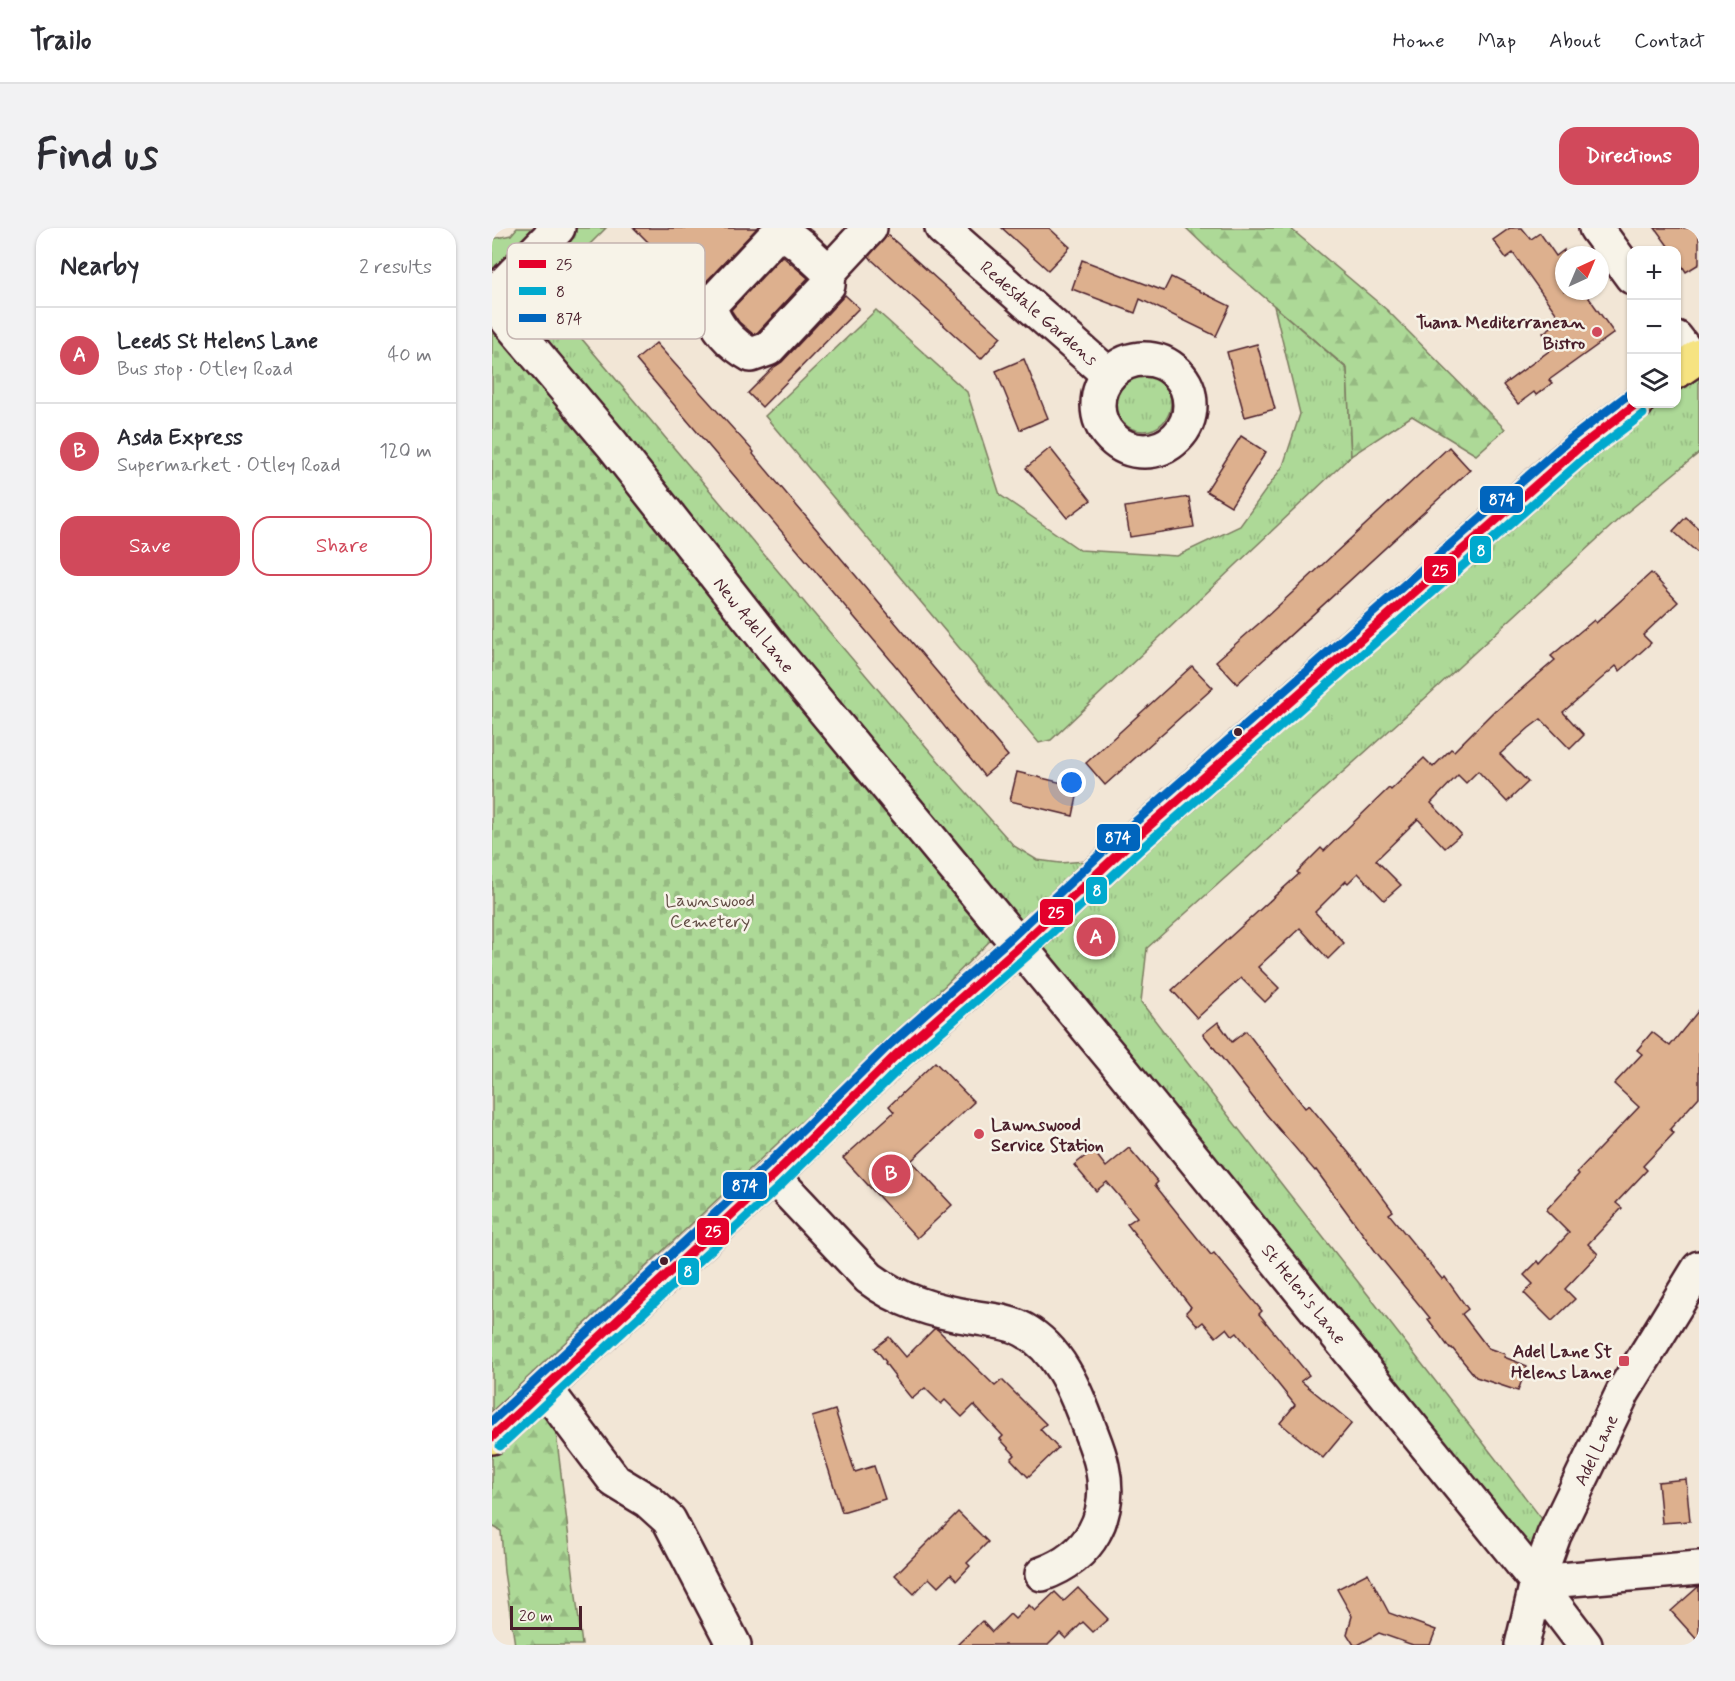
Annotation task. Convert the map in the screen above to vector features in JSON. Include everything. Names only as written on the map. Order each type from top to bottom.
[{"type":"highway","points":[[492,1437],[773,1176],[896,1055],[1020,946],[1133,840],[1577,449],[1631,408]]},
{"type":"street","points":[[543,243],[558,228]]},
{"type":"street","points":[[829,272],[870,228]]},
{"type":"street","name":"Redesdale Gardens","points":[[942,228],[1109,375]]},
{"type":"street","points":[[1596,228],[1627,270]]},
{"type":"street","points":[[492,296],[507,281]]},
{"type":"street","name":"New Adel Lane","points":[[492,302],[507,320]]},
{"type":"street","name":"New Adel Lane","points":[[523,339],[612,444],[774,651],[1020,946]]},
{"type":"street","name":"St Helen's Lane","points":[[1020,946],[1537,1582],[1585,1645]]},
{"type":"street","points":[[773,1176],[869,1278],[886,1291],[936,1311],[999,1321],[1022,1329],[1044,1344],[1061,1365],[1079,1400],[1102,1466],[1105,1494],[1095,1534],[1057,1569],[1042,1574]]},
{"type":"street","name":"Adel Lane","points":[[1522,1645],[1537,1582],[1554,1535],[1623,1392],[1699,1268]]},
{"type":"street","points":[[545,1388],[615,1481],[648,1501],[669,1520],[734,1645]]},
{"type":"street","points":[[1537,1582],[1699,1568]]},
{"type":"green space","points":[[517,228],[606,228],[591,243],[507,243],[507,320],[492,302],[492,239],[511,235]]},
{"type":"green space","points":[[1186,228],[1290,228],[1387,310],[1505,429],[1476,455],[1412,416],[1351,456],[1347,368]]},
{"type":"green space","name":"Lawnswood Cemetery","points":[[492,302],[507,320],[507,339],[522,339],[1004,927],[879,1051],[492,1411]]},
{"type":"green space","points":[[1274,306],[1347,369],[1351,456],[1051,740],[1039,743],[765,416],[876,310],[967,392],[1000,495],[1080,550],[1177,556],[1240,526],[1283,466],[1300,414]]},
{"type":"green space","points":[[522,339],[582,339],[935,757],[1014,846],[1037,860],[1060,863],[1113,859],[1631,408],[1681,408],[1681,369],[1699,356],[1699,453],[1620,518],[1422,701],[1147,948],[1141,1002],[1554,1535],[1537,1582]]},
{"type":"green space","points":[[1138,375],[1148,375],[1163,383],[1169,392],[1171,403],[1169,414],[1163,423],[1148,431],[1138,431],[1127,426],[1120,419],[1115,408],[1115,398],[1120,387],[1127,380]]},
{"type":"green space","points":[[552,1400],[582,1645],[515,1645],[504,1572],[501,1531],[492,1526],[492,1455]]},
{"type":"building","points":[[634,228],[757,228],[705,283],[705,243],[649,243]]},
{"type":"building","points":[[1002,228],[1049,228],[1070,247],[1048,270]]},
{"type":"building","points":[[1510,228],[1522,228],[1531,239],[1540,233],[1555,255],[1555,300],[1590,300],[1614,333],[1549,380],[1552,383],[1536,395],[1534,392],[1518,404],[1503,385],[1553,348],[1543,333],[1561,320],[1513,253],[1506,258],[1493,240]]},
{"type":"building","points":[[1655,228],[1699,228],[1699,264],[1686,272],[1681,264],[1681,246],[1668,246]]},
{"type":"building","points":[[887,234],[1001,337],[981,359],[872,260],[869,256]]},
{"type":"building","points":[[782,256],[808,278],[757,333],[753,334],[739,322],[731,310]]},
{"type":"building","points":[[1082,260],[1164,291],[1171,277],[1230,306],[1216,336],[1140,299],[1135,313],[1072,289]]},
{"type":"building","points":[[845,295],[859,308],[762,407],[748,393],[782,362]]},
{"type":"building","points":[[656,343],[754,452],[753,454],[1008,756],[984,776],[900,671],[636,360]]},
{"type":"building","points":[[1257,344],[1275,409],[1245,417],[1227,352]]},
{"type":"building","points":[[1024,359],[1048,418],[1020,430],[996,371]]},
{"type":"building","points":[[1241,436],[1266,452],[1231,506],[1206,491]]},
{"type":"building","points":[[1449,447],[1470,470],[1237,684],[1216,661]]},
{"type":"building","points":[[1050,448],[1091,500],[1067,518],[1026,468]]},
{"type":"building","points":[[1189,497],[1194,527],[1130,537],[1125,507]]},
{"type":"building","points":[[1686,517],[1699,529],[1699,554],[1673,531]]},
{"type":"building","points":[[1651,573],[1678,602],[1643,635],[1651,643],[1620,671],[1616,666],[1563,712],[1584,735],[1570,749],[1541,719],[1529,728],[1500,754],[1528,782],[1507,802],[1478,771],[1466,783],[1458,775],[1431,803],[1461,834],[1445,848],[1418,819],[1376,860],[1401,885],[1384,900],[1358,873],[1348,883],[1346,881],[1315,912],[1344,943],[1328,959],[1300,928],[1258,967],[1279,988],[1265,1002],[1241,978],[1197,1018],[1172,990],[1299,874],[1297,872],[1321,848],[1324,851],[1389,788],[1391,790],[1424,758],[1433,767],[1451,749],[1454,751],[1495,710],[1555,660],[1551,656],[1594,620],[1596,623]]},
{"type":"building","points":[[1192,666],[1213,688],[1105,785],[1086,763]]},
{"type":"building","points":[[1017,772],[1079,787],[1073,816],[1010,801]]},
{"type":"building","points":[[1699,1010],[1699,1097],[1670,1129],[1674,1133],[1643,1166],[1647,1170],[1616,1203],[1622,1208],[1588,1244],[1598,1254],[1565,1289],[1575,1299],[1552,1321],[1524,1293],[1533,1284],[1524,1275],[1538,1261],[1540,1264],[1569,1233],[1546,1210],[1579,1174],[1577,1172],[1639,1107],[1614,1084],[1642,1054],[1637,1050],[1652,1032],[1670,1046]]},
{"type":"building","points":[[1218,1022],[1232,1042],[1246,1031],[1305,1108],[1309,1105],[1358,1164],[1393,1211],[1389,1214],[1442,1279],[1445,1277],[1468,1309],[1462,1314],[1488,1348],[1527,1366],[1518,1391],[1476,1377],[1452,1348],[1450,1349],[1428,1319],[1430,1318],[1376,1252],[1316,1170],[1266,1114],[1203,1034]]},
{"type":"building","points":[[935,1062],[974,1102],[911,1161],[952,1205],[917,1238],[843,1158],[894,1112],[889,1106]]},
{"type":"building","points":[[1129,1148],[1158,1182],[1155,1185],[1211,1255],[1214,1253],[1262,1311],[1259,1314],[1309,1375],[1301,1381],[1352,1423],[1323,1458],[1280,1423],[1295,1405],[1237,1333],[1233,1336],[1227,1328],[1216,1337],[1203,1322],[1198,1326],[1186,1312],[1191,1307],[1127,1224],[1137,1217],[1107,1182],[1096,1191],[1074,1165],[1093,1150],[1106,1167]]},
{"type":"building","points":[[934,1329],[937,1329],[995,1386],[1002,1380],[1046,1424],[1040,1429],[1058,1448],[1028,1477],[1011,1459],[1015,1455],[1000,1439],[1003,1436],[974,1405],[962,1417],[945,1400],[941,1404],[925,1388],[912,1399],[875,1348],[889,1337],[906,1357]]},
{"type":"building","points":[[835,1410],[855,1472],[874,1466],[885,1499],[842,1512],[812,1417]]},
{"type":"building","points":[[1686,1479],[1690,1521],[1662,1523],[1658,1482]]},
{"type":"building","points":[[958,1512],[988,1542],[967,1563],[970,1566],[957,1580],[951,1574],[938,1587],[929,1578],[914,1594],[895,1575]]},
{"type":"building","points":[[1368,1573],[1389,1613],[1436,1630],[1430,1645],[1413,1645],[1379,1633],[1354,1645],[1347,1634],[1352,1616],[1337,1589]]},
{"type":"building","points":[[1699,1587],[1699,1642],[1671,1611]]},
{"type":"building","points":[[1078,1588],[1108,1619],[1093,1632],[1083,1622],[1066,1639],[1060,1633],[1048,1645],[957,1645],[982,1621],[992,1632],[1010,1614],[1015,1619],[1029,1605],[1035,1611],[1055,1592],[1064,1601]]},
{"type":"transit line","name":"874","points":[[492,1421],[765,1167],[888,1046],[1012,937],[1125,831],[1569,440],[1627,396]]},
{"type":"transit line","name":"25","points":[[492,1437],[773,1176],[896,1055],[1020,946],[1133,840],[1577,449],[1631,408]]},
{"type":"transit line","name":"8","points":[[500,1446],[781,1185],[904,1064],[1028,955],[1141,849],[1585,458],[1643,414]]},
{"type":"place","name":"Tuana Mediterranean Bistro","points":[[1597,332]]},
{"type":"place","name":"Leeds St Helens Lane","points":[[1096,937]]},
{"type":"place","name":"Lawnswood Service Station","points":[[979,1134]]},
{"type":"place","name":"Asda Express","points":[[891,1174]]},
{"type":"place","name":"Adel Lane St Helens Lane","points":[[1624,1361]]}]
